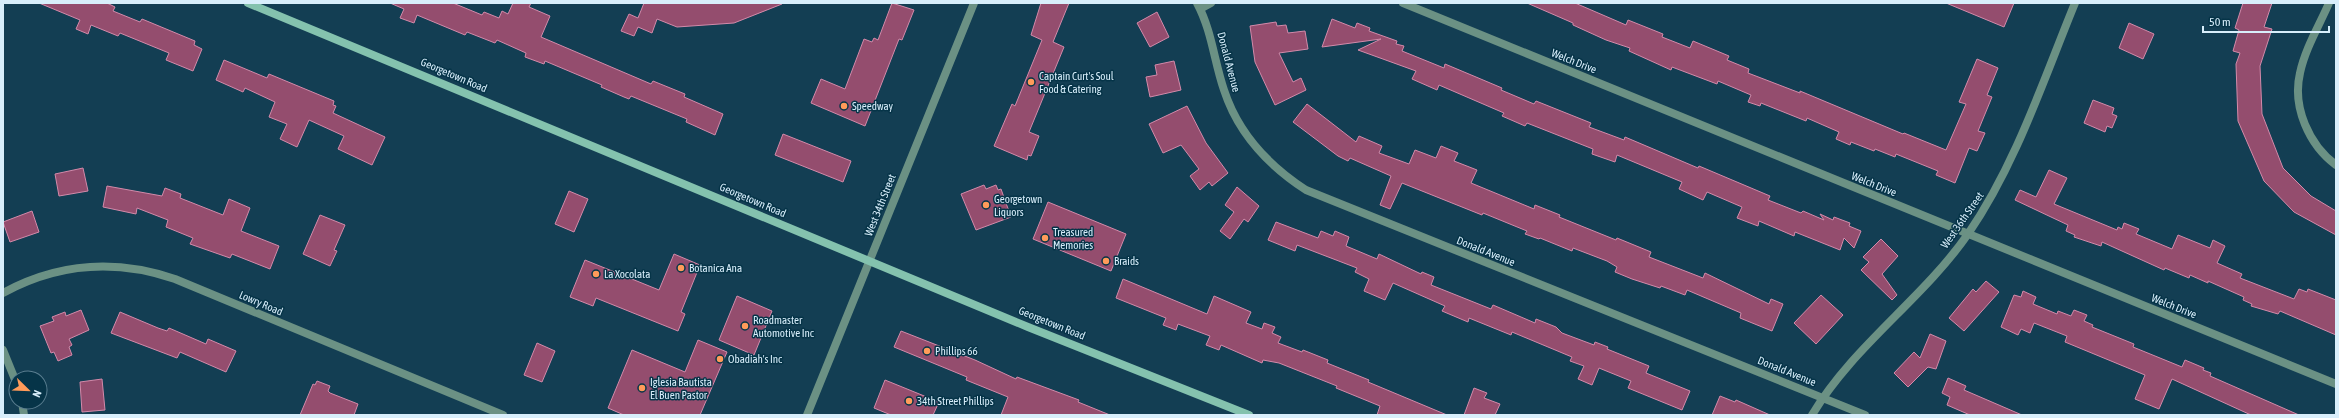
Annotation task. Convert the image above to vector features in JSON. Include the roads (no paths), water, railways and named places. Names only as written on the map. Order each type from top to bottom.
[{"type":"main road","name":"Georgetown Road","points":[[248,3],[869,260],[1249,415]]},
{"type":"street","name":"West 34th Street","points":[[806,415],[974,3]]},
{"type":"street","points":[[1199,6],[1211,3]]},
{"type":"street","name":"Welch Drive","points":[[1403,3],[2336,384]]},
{"type":"street","name":"West 36th Street","points":[[1812,415],[1822,398],[1856,354],[1929,282],[1968,234],[2008,167],[2075,3]]},
{"type":"street","points":[[2329,3],[2303,60],[2298,91],[2300,106],[2310,136],[2318,148],[2336,165]]},
{"type":"street","name":"Donald Avenue","points":[[1199,6],[1212,41],[1224,90],[1236,118],[1258,150],[1293,182],[1328,200],[1866,415]]},
{"type":"street","name":"Lowry Road","points":[[3,293],[31,279],[68,268],[115,266],[153,272],[175,279],[503,415]]},
{"type":"street","points":[[3,350],[11,370]]},
{"type":"place","name":"Captain Curt's Soul Food & Catering","points":[[1031,82]]},
{"type":"place","name":"Speedway","points":[[844,106]]},
{"type":"place","name":"Georgetown Liquors","points":[[986,205]]},
{"type":"place","name":"Treasured Memories","points":[[1045,238]]},
{"type":"place","name":"Braids","points":[[1106,261]]},
{"type":"place","name":"Botanica Ana","points":[[681,268]]},
{"type":"place","name":"La Xocolata","points":[[596,274]]},
{"type":"place","name":"Roadmaster Automotive Inc","points":[[745,326]]},
{"type":"place","name":"Phillips 66","points":[[927,351]]},
{"type":"place","name":"Obadiah's Inc","points":[[720,359]]},
{"type":"place","name":"Iglesia Bautista El Buen Pastor","points":[[642,388]]},
{"type":"place","name":"34th Street Phillips","points":[[909,401]]}]
